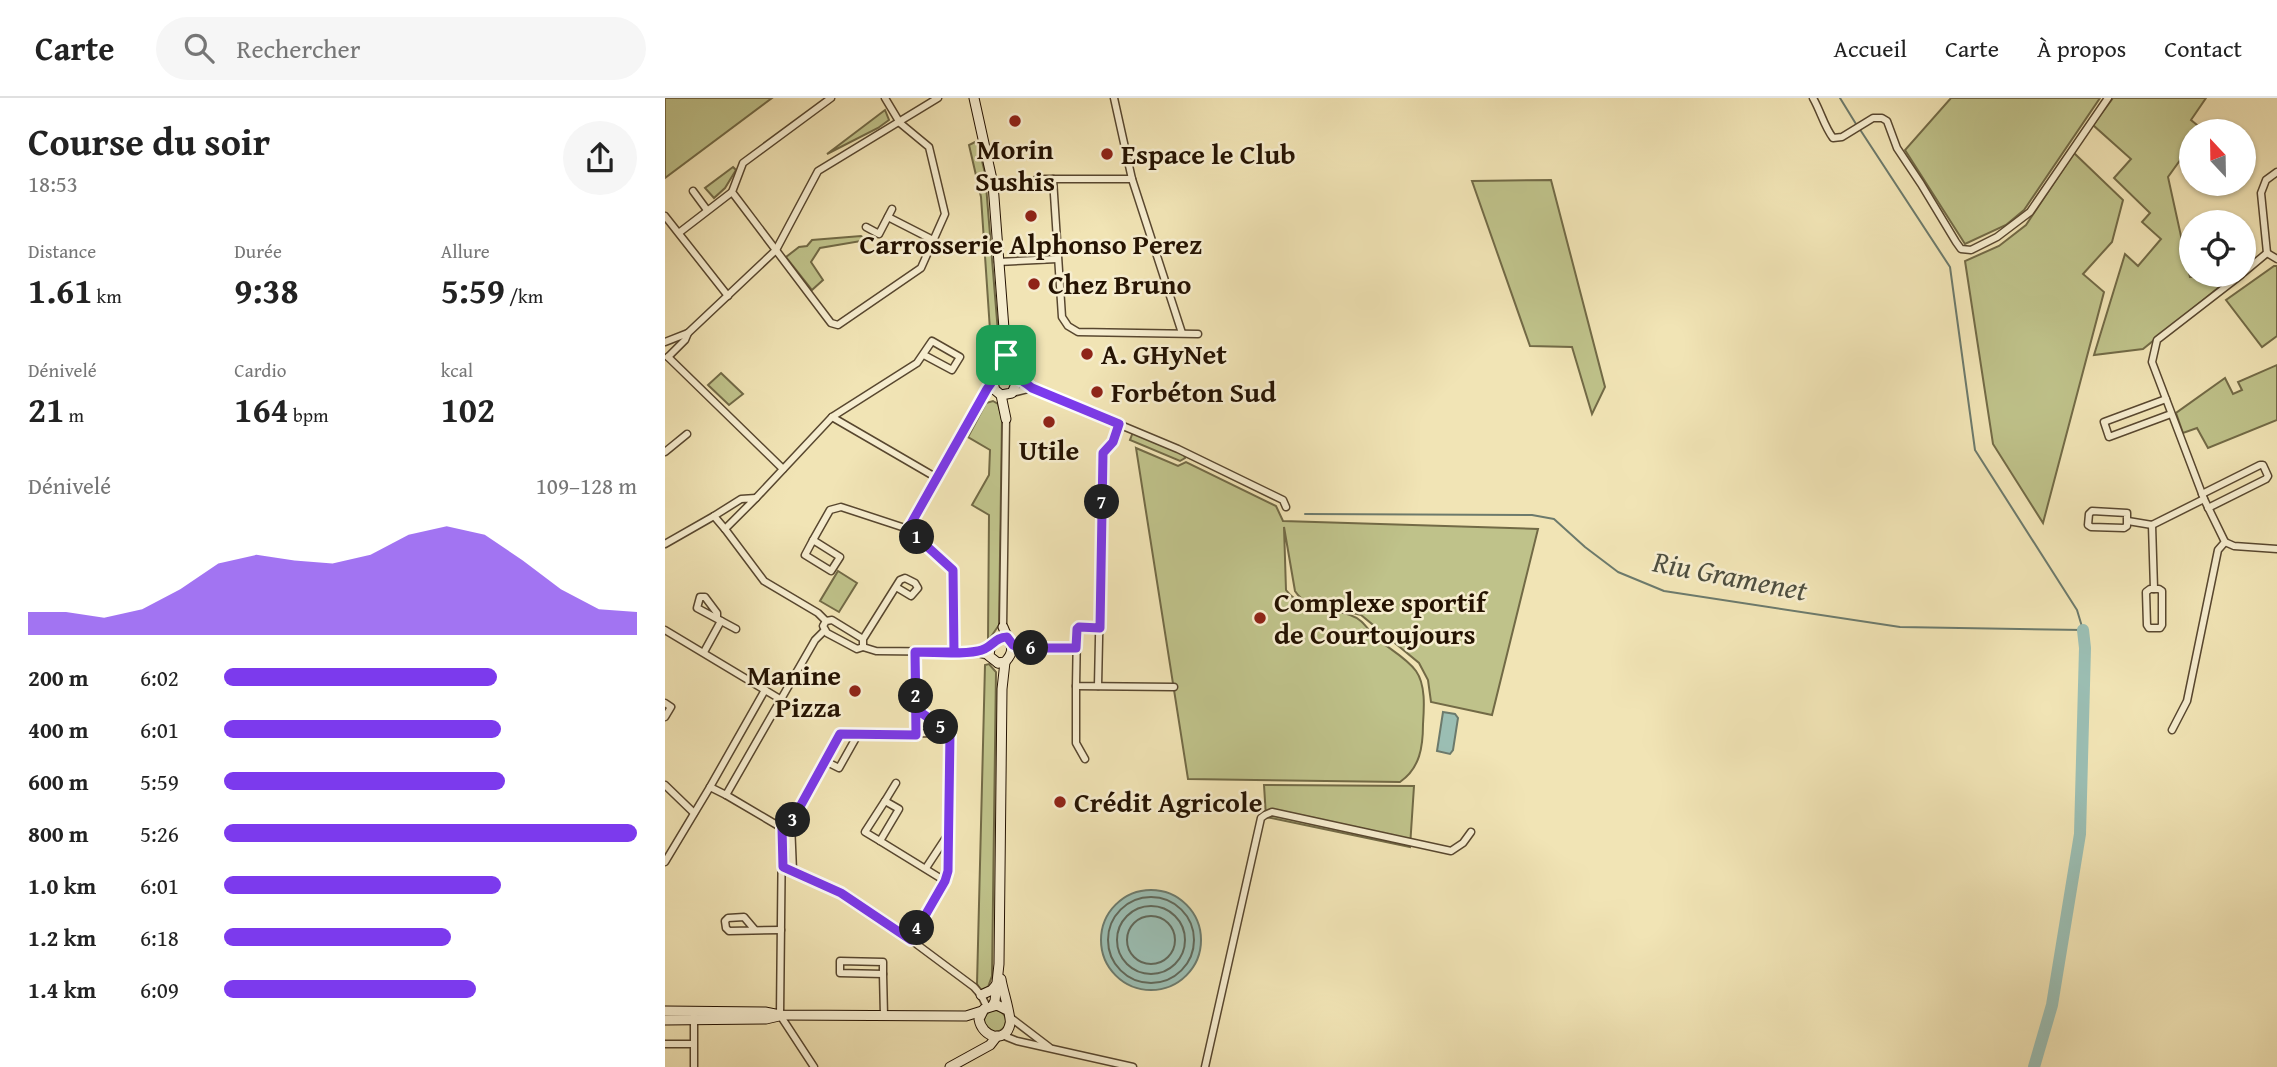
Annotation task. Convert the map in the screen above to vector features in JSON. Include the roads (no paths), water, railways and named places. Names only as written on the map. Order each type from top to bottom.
[{"type":"street","points":[[680,232],[731,192],[743,163],[831,98]]},
{"type":"street","points":[[731,192],[831,323],[842,324],[921,268],[945,214],[929,147],[900,123],[885,98]]},
{"type":"street","points":[[665,342],[688,333],[776,250],[817,171],[900,123],[937,98]]},
{"type":"street","points":[[1114,98],[1132,179],[1182,333]]},
{"type":"street","points":[[1813,98],[1824,118],[1825,128],[1833,138],[1842,137],[1873,118],[1887,121],[1897,148],[1956,242],[1961,249],[1971,250],[1997,237],[2030,212],[2108,98]]},
{"type":"street","points":[[973,100],[993,184],[1006,355],[1009,375],[1016,387],[1005,394]]},
{"type":"street","points":[[2267,253],[2261,193],[2263,184],[2275,173]]},
{"type":"street","points":[[1053,179],[1062,317],[1067,326],[1078,332],[1198,334]]},
{"type":"street","points":[[1037,180],[1132,179]]},
{"type":"street","points":[[693,191],[708,210]]},
{"type":"street","points":[[866,227],[879,234],[892,209]]},
{"type":"street","points":[[665,216],[728,296]]},
{"type":"street","points":[[888,217],[933,240]]},
{"type":"street","points":[[2267,253],[2277,259]]},
{"type":"street","points":[[2256,262],[2267,253]]},
{"type":"street","points":[[998,262],[1057,259]]},
{"type":"street","points":[[2225,287],[2157,340],[2152,362],[2203,496],[2225,542],[2234,546],[2277,549]]},
{"type":"street","points":[[688,333],[685,340],[667,357],[783,470]]},
{"type":"street","points":[[725,529],[832,417],[917,363],[932,341],[960,357],[952,370],[923,355]]},
{"type":"street","points":[[908,529],[996,376],[1009,375],[1023,380],[1032,388],[1119,424],[1283,500],[1286,506]]},
{"type":"street","points":[[993,383],[1005,394],[1003,627],[1011,643]]},
{"type":"street","points":[[982,402],[1032,388]]},
{"type":"street","points":[[2166,399],[2104,422],[2106,430],[2109,437],[2171,414]]},
{"type":"street","points":[[832,417],[937,478]]},
{"type":"street","points":[[1098,686],[1103,453],[1113,442],[1119,424]]},
{"type":"street","points":[[665,452],[687,435]]},
{"type":"street","points":[[2128,521],[2152,525],[2263,465],[2268,476],[2208,508]]},
{"type":"street","points":[[665,544],[741,499],[756,498]]},
{"type":"street","points":[[813,540],[840,557],[831,572],[805,555],[813,540],[830,510],[841,507],[908,529],[953,570],[954,652]]},
{"type":"street","points":[[2092,511],[2127,513],[2128,521],[2124,528],[2088,525],[2092,511]]},
{"type":"street","points":[[714,516],[764,581],[827,621],[831,620],[870,651],[989,652],[1011,643],[1076,648]]},
{"type":"street","points":[[2152,525],[2154,589]]},
{"type":"street","points":[[2172,730],[2186,701],[2218,550],[2225,542]]},
{"type":"street","points":[[824,631],[857,649],[897,587]]},
{"type":"street","points":[[2154,589],[2162,591],[2160,628],[2149,628],[2147,625],[2146,592],[2154,589]]},
{"type":"street","points":[[704,652],[719,619],[736,629]]},
{"type":"street","points":[[726,795],[815,640],[824,631],[823,626],[827,621]]},
{"type":"street","points":[[1085,759],[1076,743],[1077,629],[1100,628]]},
{"type":"street","points":[[665,630],[780,699]]},
{"type":"street","points":[[974,1053],[980,1026],[997,984],[999,964],[1001,663],[1011,643]]},
{"type":"street","points":[[915,652],[916,735]]},
{"type":"street","points":[[989,652],[1001,663]]},
{"type":"street","points":[[1076,686],[1174,687]]},
{"type":"street","points":[[665,862],[765,690]]},
{"type":"street","points":[[665,704],[671,707],[665,717]]},
{"type":"street","points":[[916,709],[950,733]]},
{"type":"street","points":[[793,871],[791,823],[840,734],[857,736],[950,733]]},
{"type":"street","points":[[911,940],[948,871],[950,733]]},
{"type":"street","points":[[825,761],[839,768],[857,736]]},
{"type":"street","points":[[896,783],[866,832],[945,881]]},
{"type":"street","points":[[665,785],[694,813]]},
{"type":"street","points":[[710,787],[782,828]]},
{"type":"street","points":[[880,841],[899,809],[885,801]]},
{"type":"street","points":[[1205,1067],[1261,818],[1265,814],[1272,813],[1451,851],[1463,844],[1471,832]]},
{"type":"street","points":[[782,828],[791,823]]},
{"type":"street","points":[[782,828],[780,1015],[814,1067]]},
{"type":"street","points":[[926,868],[949,835]]},
{"type":"street","points":[[783,867],[841,893],[911,940],[981,996],[987,1008]]},
{"type":"street","points":[[755,930],[781,930]]},
{"type":"street","points":[[883,974],[840,973],[841,961],[883,962],[884,1016]]},
{"type":"street","points":[[950,1067],[990,1045],[1008,1030],[1009,1014],[999,964]]},
{"type":"street","points":[[981,996],[997,984]]},
{"type":"street","points":[[665,1010],[694,1016],[766,1020],[780,1015],[966,1016],[1000,1005],[1053,1050]]},
{"type":"street","points":[[665,1020],[694,1016]]},
{"type":"street","points":[[694,1016],[694,1067]]},
{"type":"street","points":[[966,1016],[989,1035],[1000,1035],[1053,1050],[1133,1067]]},
{"type":"street","points":[[665,1044],[693,1044]]},
{"type":"water","points":[[1443,712],[1455,714],[1458,718],[1450,754],[1437,751]]},
{"type":"water","points":[[1151,890],[1170,894],[1186,905],[1197,921],[1201,940],[1197,959],[1186,975],[1170,986],[1151,990],[1132,986],[1116,975],[1105,959],[1101,940],[1105,921],[1116,905],[1132,894]]},
{"type":"waterway","points":[[1840,98],[1856,124]]},
{"type":"waterway","name":"Riu Gramenet","points":[[1305,514],[1532,515],[1554,519],[1618,572],[1664,591],[1900,627],[2083,630],[2077,610],[1975,450],[1950,267],[1859,128]]},
{"type":"waterway","points":[[2034,1067],[2052,1005],[2080,834],[2085,648],[2083,630]]},
{"type":"place","name":"Morin Sushis","points":[[1015,121]]},
{"type":"place","name":"Espace le Club","points":[[1107,154]]},
{"type":"place","name":"Carrosserie Alphonso Perez","points":[[1031,216]]},
{"type":"place","name":"Chez Bruno","points":[[1034,284]]},
{"type":"place","name":"A. GHyNet","points":[[1087,354]]},
{"type":"place","name":"Forbéton Sud","points":[[1097,392]]},
{"type":"place","name":"Utile","points":[[1049,422]]},
{"type":"place","name":"Complexe sportif de Courtoujours","points":[[1260,618]]},
{"type":"place","name":"Manine Pizza","points":[[855,691]]},
{"type":"place","name":"Crédit Agricole","points":[[1060,802]]}]
